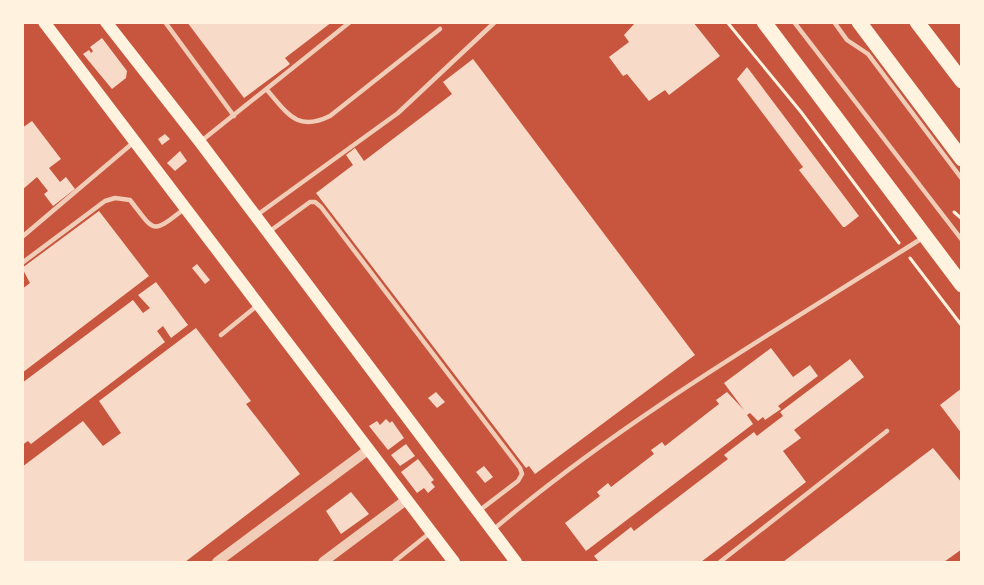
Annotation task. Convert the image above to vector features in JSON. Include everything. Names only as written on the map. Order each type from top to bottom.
[{"type":"main road","points":[[44,22],[454,562]]},
{"type":"main road","points":[[106,22],[200,142],[516,562]]},
{"type":"main road","points":[[764,22],[962,285]]},
{"type":"main road","points":[[860,22],[962,159]]},
{"type":"main road","points":[[917,22],[962,81]]},
{"type":"street","points":[[217,562],[368,450]]},
{"type":"street","points":[[323,562],[406,500]]},
{"type":"lane","points":[[165,22],[234,116]]},
{"type":"lane","points":[[200,142],[350,22]]},
{"type":"lane","points":[[256,216],[398,113],[495,22]]},
{"type":"lane","points":[[794,22],[962,240]]},
{"type":"lane","points":[[834,22],[847,40],[868,54],[962,180]]},
{"type":"lane","points":[[267,90],[287,113],[301,123],[318,122],[330,116],[440,29]]},
{"type":"lane","points":[[22,237],[134,142]]},
{"type":"lane","points":[[22,263],[105,201],[115,198],[130,200],[150,226],[156,228],[161,227],[184,209]]},
{"type":"lane","points":[[268,232],[310,202],[315,202],[321,207],[520,468],[522,474],[519,481],[478,512]]},
{"type":"lane","points":[[492,531],[551,480],[619,432],[925,237]]},
{"type":"lane","points":[[221,335],[258,305]]},
{"type":"lane","points":[[720,562],[887,430]]},
{"type":"lane","points":[[395,561],[431,532]]},
{"type":"path","points":[[727,22],[801,112],[962,326]]},
{"type":"building","points":[[187,22],[332,22],[285,58],[290,64],[244,98]]},
{"type":"building","points":[[636,22],[693,22],[720,56],[669,95],[665,90],[649,101],[627,74],[623,76],[609,57],[629,42],[624,35]]},
{"type":"building","points":[[102,38],[127,71],[126,78],[112,89],[83,54],[89,50],[91,53],[93,51],[90,47]]},
{"type":"building","points":[[473,59],[695,355],[535,474],[529,466],[526,468],[316,193],[353,165],[346,155],[355,148],[364,161],[452,94],[443,82]]},
{"type":"building","points":[[747,67],[859,216],[845,227],[799,170],[803,167],[737,79]]},
{"type":"building","points":[[32,121],[61,159],[49,168],[60,182],[66,177],[75,189],[53,206],[44,194],[48,191],[37,177],[22,190],[22,128]]},
{"type":"building","points":[[165,134],[170,139],[162,145],[158,139]]},
{"type":"building","points":[[180,151],[187,161],[175,171],[167,163]]},
{"type":"building","points":[[99,211],[149,276],[22,373],[22,289],[30,283],[22,268]]},
{"type":"building","points":[[197,264],[210,280],[205,284],[192,268]]},
{"type":"building","points":[[156,282],[188,325],[171,338],[163,326],[157,331],[165,342],[31,444],[28,441],[22,445],[22,383],[133,300],[143,313],[150,308],[138,295]]},
{"type":"building","points":[[196,328],[251,401],[246,404],[300,474],[185,562],[22,562],[22,467],[83,421],[103,446],[121,433],[99,401]]},
{"type":"building","points":[[771,348],[793,377],[810,365],[818,376],[778,406],[781,409],[765,420],[763,417],[758,421],[750,413],[747,415],[753,424],[586,551],[565,523],[600,496],[597,492],[608,483],[611,487],[654,454],[651,450],[662,442],[665,446],[719,404],[716,400],[727,392],[744,410],[724,383]]},
{"type":"building","points":[[850,359],[864,377],[794,430],[801,438],[783,451],[806,482],[701,562],[599,562],[594,556],[631,527],[634,531],[728,459],[724,455],[754,432],[757,436],[783,416],[780,412]]},
{"type":"building","points":[[962,388],[962,434],[940,405]]},
{"type":"building","points":[[436,392],[445,402],[437,408],[428,398]]},
{"type":"building","points":[[386,419],[390,423],[392,421],[404,438],[388,450],[369,426],[377,421],[380,425]]},
{"type":"building","points":[[406,444],[415,456],[400,466],[391,455]]},
{"type":"building","points":[[933,448],[962,483],[962,549],[944,562],[783,562]]},
{"type":"building","points":[[418,459],[434,480],[431,482],[435,487],[428,493],[424,488],[417,493],[401,472]]},
{"type":"building","points":[[484,466],[493,477],[485,483],[476,472]]},
{"type":"building","points":[[351,492],[369,514],[341,534],[326,511]]}]
